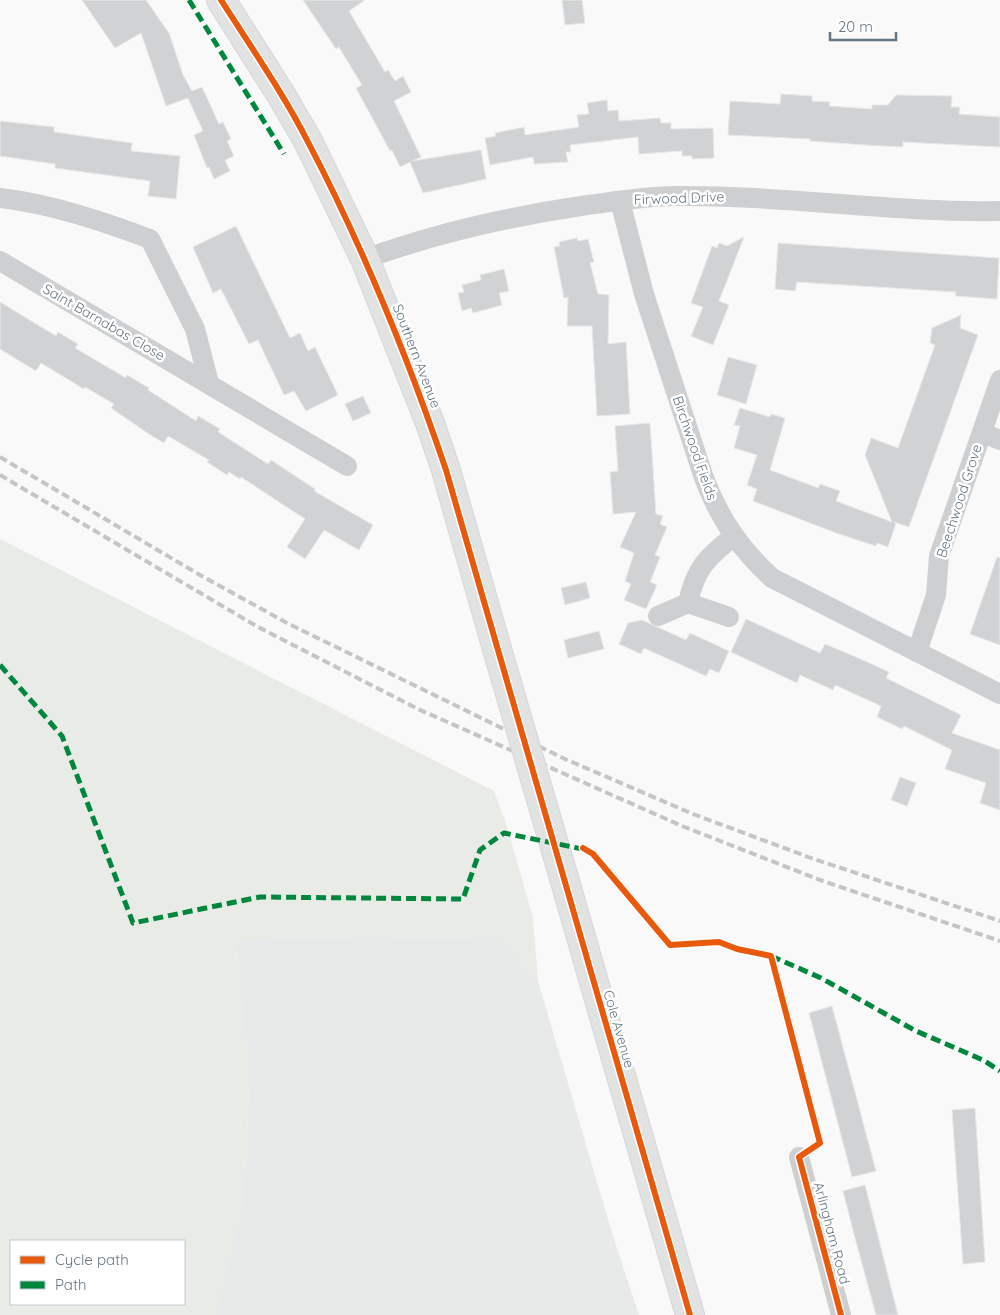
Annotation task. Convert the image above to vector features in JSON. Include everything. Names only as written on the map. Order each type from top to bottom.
[{"type":"highway","name":"Southern Avenue","points":[[221,0],[308,141],[365,258],[430,423],[446,470],[526,749]]},
{"type":"highway","name":"Cole Avenue","points":[[526,749],[690,1315]]},
{"type":"street","name":"Firwood Drive","points":[[365,258],[433,236],[480,224],[620,201],[673,196],[753,197],[961,211],[1000,211]]},
{"type":"street","points":[[0,198],[27,201],[118,227],[150,239],[195,328],[209,383]]},
{"type":"street","name":"Birchwood Fields","points":[[620,201],[644,294],[702,475],[713,503],[733,537],[772,578],[1000,694]]},
{"type":"street","name":"Saint Barnabas Close","points":[[0,261],[348,466]]},
{"type":"street","name":"Beechwood Grove","points":[[917,652],[936,595],[939,556],[991,436],[1000,380]]},
{"type":"street","points":[[688,603],[692,584],[709,556],[733,537]]},
{"type":"street","points":[[658,616],[688,603],[729,617]]},
{"type":"street","name":"Arlingham Road","points":[[799,1157],[841,1315]]},
{"type":"shaded area","points":[[0,539],[494,791],[507,827],[533,918],[538,981],[501,937],[249,939],[235,943],[249,1084],[247,1141],[241,1205],[215,1315],[0,1315]]},
{"type":"shaded area","points":[[501,937],[538,981],[612,1233],[639,1315],[215,1315],[241,1205],[247,1141],[249,1084],[235,943],[249,939]]},
{"type":"building","points":[[82,0],[146,0],[169,33],[183,75],[192,91],[202,87],[219,124],[223,122],[231,139],[227,141],[234,156],[225,160],[230,171],[214,179],[209,167],[207,168],[194,135],[203,131],[188,98],[166,106],[141,33],[115,48]]},
{"type":"building","points":[[303,0],[365,0],[349,11],[385,72],[388,70],[395,81],[403,76],[411,92],[394,101],[421,157],[412,161],[481,150],[486,179],[423,193],[410,162],[400,167],[392,150],[390,151],[356,88],[362,85],[339,47],[336,49]]},
{"type":"building","points":[[562,0],[582,0],[585,23],[565,25]]},
{"type":"building","points":[[781,94],[812,96],[812,101],[830,102],[829,106],[872,109],[872,105],[888,105],[896,95],[952,96],[951,107],[960,107],[959,114],[1000,117],[1000,147],[903,142],[903,147],[810,141],[810,139],[728,135],[730,101],[780,104]]},
{"type":"building","points":[[607,100],[608,111],[618,110],[619,121],[660,118],[661,123],[671,123],[671,129],[713,128],[714,158],[692,159],[692,156],[682,156],[682,151],[639,154],[638,137],[570,145],[571,152],[566,152],[568,162],[534,164],[533,157],[490,165],[485,138],[496,136],[495,133],[524,127],[525,135],[579,127],[577,115],[589,114],[587,103]]},
{"type":"building","points":[[0,121],[54,127],[54,132],[132,143],[131,151],[180,156],[176,199],[148,196],[150,181],[55,168],[55,164],[0,156]]},
{"type":"building","points":[[236,226],[290,338],[300,333],[308,351],[315,347],[338,395],[306,411],[294,391],[284,395],[258,340],[249,344],[221,289],[213,293],[193,247]]},
{"type":"building","points":[[744,237],[719,301],[729,305],[713,345],[691,336],[703,307],[691,303],[712,246],[717,248],[719,243],[727,246]]},
{"type":"building","points":[[577,238],[578,241],[588,239],[594,262],[590,263],[598,294],[609,295],[608,344],[626,342],[630,414],[597,416],[592,326],[567,326],[568,297],[564,298],[554,247],[560,246],[559,242]]},
{"type":"building","points":[[778,243],[999,258],[997,299],[955,296],[956,292],[797,282],[795,291],[775,289]]},
{"type":"building","points":[[504,269],[509,291],[499,293],[502,305],[473,313],[471,308],[462,311],[458,293],[464,292],[462,285],[481,280],[480,275]]},
{"type":"building","points":[[0,302],[56,336],[58,332],[78,344],[75,348],[126,378],[127,375],[149,388],[148,390],[196,421],[198,416],[220,429],[218,432],[268,464],[271,460],[315,489],[314,491],[373,525],[359,550],[324,530],[305,559],[287,547],[305,519],[241,477],[240,479],[229,472],[227,475],[207,462],[209,460],[168,436],[164,443],[152,436],[111,408],[114,404],[85,387],[84,389],[41,363],[36,371],[0,349]]},
{"type":"building","points":[[961,315],[960,328],[978,335],[909,527],[894,522],[896,523],[888,547],[877,543],[876,546],[836,533],[753,501],[757,489],[747,485],[757,455],[734,448],[740,426],[734,425],[740,408],[770,417],[771,414],[785,418],[770,470],[818,488],[820,484],[840,491],[836,501],[892,522],[865,455],[871,438],[898,448],[935,345],[930,343],[932,328]]},
{"type":"building","points":[[728,357],[757,365],[746,404],[717,395]]},
{"type":"building","points":[[363,396],[371,413],[353,421],[345,404]]},
{"type":"building","points":[[650,423],[656,514],[663,516],[660,524],[667,527],[655,555],[660,557],[650,582],[657,585],[646,609],[624,600],[631,584],[625,581],[634,553],[620,547],[636,512],[613,514],[610,472],[618,471],[615,426]]},
{"type":"building","points":[[997,557],[1000,558],[1000,645],[970,634]]},
{"type":"building","points":[[586,582],[590,598],[565,605],[561,588]]},
{"type":"building","points":[[746,619],[820,653],[825,644],[865,661],[889,672],[886,678],[961,715],[952,733],[1000,750],[1000,810],[980,803],[986,783],[945,769],[952,750],[904,726],[902,729],[877,717],[881,706],[835,685],[833,690],[800,675],[797,683],[731,652]]},
{"type":"building","points":[[642,620],[686,640],[690,633],[729,651],[719,673],[710,669],[706,676],[644,648],[641,654],[619,644],[628,623]]},
{"type":"building","points":[[599,631],[604,649],[568,658],[564,640]]},
{"type":"building","points":[[900,777],[916,783],[907,806],[891,800]]},
{"type":"building","points":[[832,1006],[876,1171],[852,1177],[809,1013]]},
{"type":"building","points":[[975,1108],[985,1262],[963,1264],[952,1110]]},
{"type":"building","points":[[865,1185],[898,1315],[876,1315],[843,1191]]},
{"type":"railway","points":[[0,457],[200,575],[287,623],[565,759],[693,814],[811,858],[1000,921]]},
{"type":"railway","points":[[0,475],[258,627],[418,709],[682,826],[820,880],[1000,941]]},
{"type":"marked path","points":[[189,0],[284,154]]},
{"type":"marked path","points":[[0,665],[62,736],[133,923],[260,897],[463,899],[480,850],[504,833],[587,850]]},
{"type":"marked path","points":[[771,956],[821,978],[916,1031],[983,1060],[1000,1071]]},
{"type":"cycle path","points":[[221,0],[288,106],[328,182],[383,303],[416,386],[446,470],[690,1315]]},
{"type":"cycle path","points":[[583,848],[593,854],[670,945],[719,942],[737,949],[771,956],[820,1143],[799,1157],[841,1315]]}]
